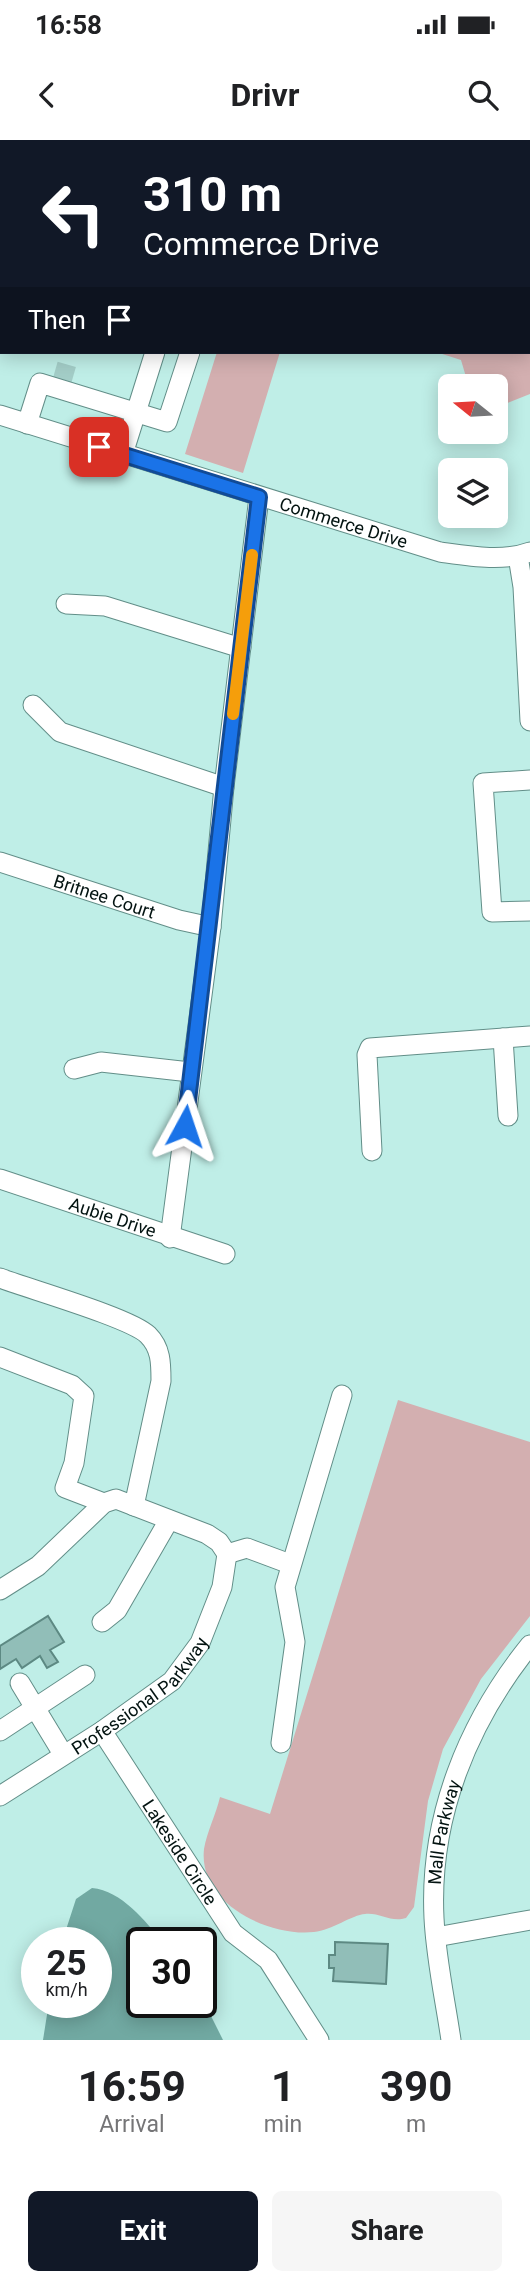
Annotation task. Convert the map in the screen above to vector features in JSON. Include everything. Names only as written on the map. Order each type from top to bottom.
[{"type":"street","points":[[123,454],[154,354]]},
{"type":"street","points":[[27,424],[48,377],[88,397],[167,422],[189,354]]},
{"type":"street","points":[[76,377],[88,397]]},
{"type":"street","name":"Commerce Drive","points":[[0,415],[440,552],[471,556],[524,554]]},
{"type":"street","points":[[170,1238],[211,927],[224,787],[259,497]]},
{"type":"street","points":[[524,554],[523,587],[530,721]]},
{"type":"street","points":[[66,604],[105,606],[241,648]]},
{"type":"street","points":[[33,705],[60,732],[224,787]]},
{"type":"street","points":[[530,780],[483,783],[492,912],[530,911]]},
{"type":"street","name":"Britnee Court","points":[[0,862],[179,920],[211,927]]},
{"type":"street","points":[[372,1151],[367,1055],[370,1048],[530,1036]]},
{"type":"street","points":[[503,1038],[508,1116]]},
{"type":"street","points":[[74,1069],[101,1062],[190,1072]]},
{"type":"street","name":"Aubie Drive","points":[[0,1179],[170,1238],[225,1254]]},
{"type":"street","points":[[0,1278],[136,1326],[157,1347],[161,1364],[160,1381],[134,1506]]},
{"type":"street","points":[[0,1357],[79,1389],[84,1405],[74,1463],[65,1488],[104,1503]]},
{"type":"street","points":[[281,1743],[295,1642],[294,1625],[286,1601],[290,1564],[342,1395]]},
{"type":"street","points":[[0,1590],[38,1566],[104,1503],[116,1499],[207,1534],[219,1542],[227,1554],[247,1548],[290,1564]]},
{"type":"street","points":[[102,1622],[117,1610],[169,1520]]},
{"type":"street","name":"Professional Parkway","points":[[0,1796],[102,1731],[155,1694],[185,1667],[200,1643],[218,1598],[227,1570],[227,1554]]},
{"type":"street","name":"Mall Parkway","points":[[451,2040],[436,1937],[438,1851],[447,1805],[461,1759],[489,1701],[530,1645]]},
{"type":"street","points":[[0,1731],[85,1675]]},
{"type":"street","points":[[20,1683],[63,1754]]},
{"type":"street","name":"Lakeside Circle","points":[[102,1731],[233,1933],[268,1960],[319,2040]]},
{"type":"street","points":[[436,1937],[530,1920]]},
{"type":"shaded area","points":[[216,354],[279,354],[243,473],[185,454]]},
{"type":"shaded area","points":[[442,354],[530,354],[530,394],[508,403],[508,374],[465,374],[461,360]]},
{"type":"shaded area","points":[[398,1400],[530,1442],[530,1616],[481,1679],[443,1749],[428,1801],[414,1907],[406,1918],[365,1914],[314,1932],[277,1929],[240,1913],[224,1900],[212,1885],[205,1868],[205,1843],[220,1797],[270,1814]]},
{"type":"water","points":[[92,1888],[103,1890],[123,1901],[150,1927],[126,1927],[126,2018],[212,2018],[223,2040],[43,2040],[46,2018],[112,2018],[112,1927],[67,1927],[76,1899]]},
{"type":"building","points":[[48,1616],[64,1642],[50,1650],[58,1662],[47,1668],[40,1656],[22,1668],[16,1659],[0,1669],[0,1646]]},
{"type":"building","points":[[335,1942],[388,1944],[386,1984],[333,1981],[334,1968],[329,1968],[329,1955],[335,1955]]},
{"type":"tunnel","points":[[55,371],[76,377]]},
{"type":"slow traffic","points":[[233,714],[252,555]]},
{"type":"route","points":[[99,447],[259,497],[224,787],[211,927],[185,1126]]}]
